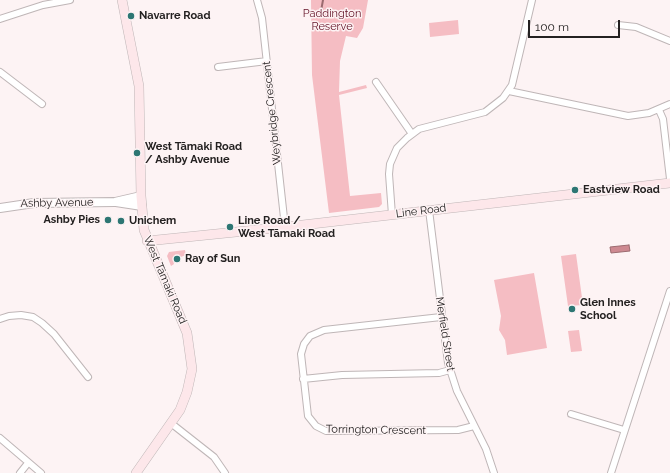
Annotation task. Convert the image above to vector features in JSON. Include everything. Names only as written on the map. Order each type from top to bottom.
[{"type":"main road","name":"West Tāmaki Road","points":[[122,0],[139,86],[141,196],[144,230],[149,245],[182,318],[191,351],[190,380],[180,410],[172,424],[136,473]]},
{"type":"main road","name":"Line Road","points":[[149,245],[171,240],[670,183]]},
{"type":"street","points":[[0,19],[43,5],[70,0]]},
{"type":"street","name":"Weybridge Crescent","points":[[256,0],[260,10],[267,61],[285,227]]},
{"type":"street","points":[[392,215],[388,178],[390,164],[397,148],[412,134],[428,126],[488,110],[500,102],[509,91],[513,80],[532,0]]},
{"type":"street","points":[[618,25],[636,27],[670,41]]},
{"type":"street","points":[[218,67],[267,61]]},
{"type":"street","points":[[0,72],[42,104]]},
{"type":"street","points":[[376,82],[412,134]]},
{"type":"street","points":[[509,91],[628,116],[649,113],[670,104]]},
{"type":"street","points":[[659,110],[663,119],[670,179]]},
{"type":"street","name":"Ashby Avenue","points":[[115,202],[141,196]]},
{"type":"street","name":"Ashby Avenue","points":[[0,208],[34,203],[115,202],[142,206]]},
{"type":"street","name":"Merfield Street","points":[[429,210],[441,317],[450,370],[460,397],[489,456],[494,473]]},
{"type":"street","points":[[611,473],[670,291]]},
{"type":"street","points":[[0,319],[9,316],[21,315],[33,317],[54,334],[88,377]]},
{"type":"street","name":"Torrington Crescent","points":[[441,317],[324,330],[316,333],[306,340],[302,349],[301,358],[308,416],[312,423],[322,430],[458,430],[474,426]]},
{"type":"street","points":[[303,379],[342,375],[436,373],[450,370]]},
{"type":"street","points":[[571,414],[624,430]]},
{"type":"street","points":[[172,424],[214,457],[225,473]]},
{"type":"street","points":[[0,438],[41,473]]},
{"type":"street","points":[[20,473],[28,463]]},
{"type":"green space","name":"Paddington Reserve","points":[[311,0],[368,0],[363,28],[357,38],[346,36],[340,61],[339,92],[366,85],[367,88],[339,95],[350,196],[381,193],[382,204],[379,207],[329,213],[312,75]]},
{"type":"green space","points":[[458,20],[459,34],[430,37],[429,23]]},
{"type":"green space","points":[[185,250],[186,255],[173,260],[174,264],[171,266],[167,256],[169,252]]},
{"type":"green space","points":[[576,254],[583,305],[568,306],[561,256]]},
{"type":"green space","points":[[534,273],[547,348],[507,355],[505,340],[499,330],[501,316],[494,280]]},
{"type":"green space","points":[[579,330],[582,351],[571,352],[568,331]]},
{"type":"shaded area","points":[[629,245],[630,251],[611,253],[610,247]]},
{"type":"waterway","points":[[321,11],[323,0]]},
{"type":"place","name":"Navarre Road","points":[[131,16]]},
{"type":"place","name":"West Tāmaki Road / Ashby Avenue","points":[[137,153]]},
{"type":"place","name":"Eastview Road","points":[[575,190]]},
{"type":"place","name":"Ashby Pies","points":[[108,220]]},
{"type":"place","name":"Unichem","points":[[121,221]]},
{"type":"place","name":"Line Road / West Tāmaki Road","points":[[230,227]]},
{"type":"place","name":"Ray of Sun","points":[[177,259]]},
{"type":"place","name":"Glen Innes School","points":[[572,309]]}]
